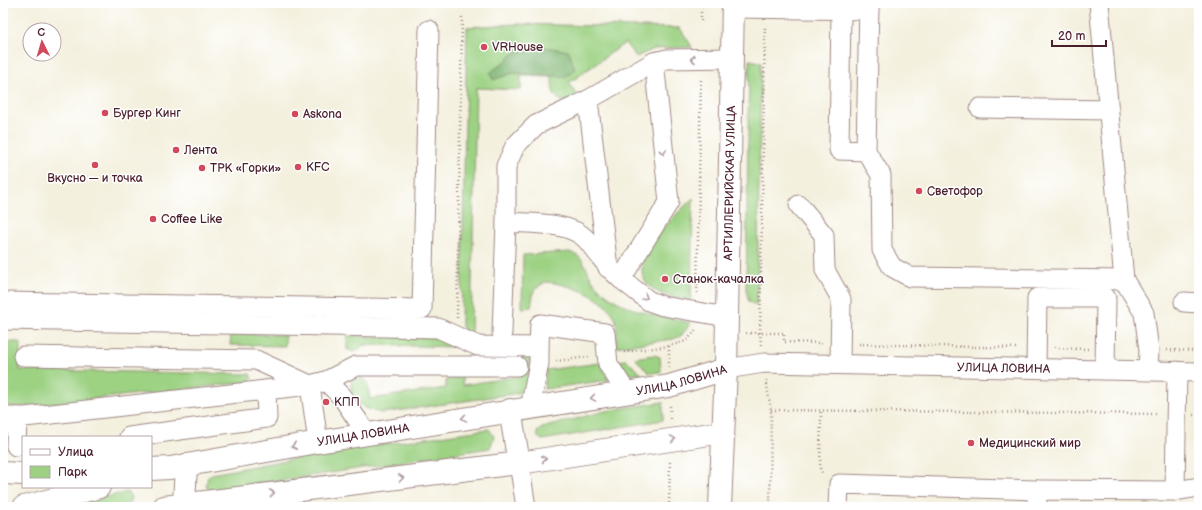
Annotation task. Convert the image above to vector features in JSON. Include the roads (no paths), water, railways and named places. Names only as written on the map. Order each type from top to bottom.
[{"type":"main road","name":"АРТИЛЛЕРИЙСКАЯ УЛИЦА","points":[[720,507],[722,432],[726,369],[733,6]]},
{"type":"main road","name":"УЛИЦА ЛОВИНА","points":[[165,468],[366,434],[670,386],[726,369]]},
{"type":"main road","points":[[519,463],[520,409]]},
{"type":"main road","points":[[165,468],[177,506],[519,463],[722,432]]},
{"type":"main road","points":[[3,472],[22,474]]},
{"type":"main road","points":[[24,507],[95,488]]},
{"type":"street","points":[[1099,3],[1124,280],[1144,313],[1149,350],[1148,370]]},
{"type":"street","points":[[733,6],[841,10],[869,6],[866,151],[881,176],[882,250],[892,267],[910,277],[1124,280]]},
{"type":"street","points":[[841,10],[840,150],[866,151]]},
{"type":"street","points":[[3,302],[422,309],[429,30]]},
{"type":"street","points":[[502,333],[506,222],[506,166],[515,146],[536,125],[588,100],[654,62],[667,59],[732,58]]},
{"type":"street","points":[[614,273],[669,202],[654,62]]},
{"type":"street","points":[[588,100],[614,273]]},
{"type":"street","points":[[980,108],[1109,110]]},
{"type":"street","points":[[799,205],[824,235],[825,270],[841,298],[840,363]]},
{"type":"street","points":[[506,222],[567,227],[585,238],[614,273],[650,301],[664,306],[697,313],[727,317]]},
{"type":"street","points":[[1036,368],[1037,298],[1106,298],[1105,370]]},
{"type":"street","points":[[3,320],[438,328],[478,346],[539,347]]},
{"type":"street","points":[[520,409],[539,363],[540,324],[605,333],[608,364],[627,393]]},
{"type":"street","points":[[23,356],[256,360],[318,383],[342,397],[366,434]]},
{"type":"street","name":"УЛИЦА ЛОВИНА","points":[[726,369],[764,363],[840,363],[1199,372]]},
{"type":"street","points":[[14,444],[10,417],[266,390],[318,383],[356,366],[517,366]]},
{"type":"street","points":[[1175,491],[1177,371]]},
{"type":"street","points":[[318,383],[318,442]]},
{"type":"street","points":[[136,436],[267,418],[266,390]]},
{"type":"street","points":[[519,463],[526,507]]},
{"type":"street","points":[[838,507],[839,484],[1037,498],[1175,491],[1199,487]]},
{"type":"place","name":"VRHouse","points":[[484,47]]},
{"type":"place","name":"Бургер Кинг","points":[[105,113]]},
{"type":"place","name":"Askona","points":[[295,114]]},
{"type":"place","name":"Лента","points":[[176,150]]},
{"type":"place","name":"Вкусно — и точка","points":[[95,165]]},
{"type":"place","name":"KFC","points":[[298,167]]},
{"type":"place","name":"ТРК «Горки»","points":[[202,168]]},
{"type":"place","name":"Светофор","points":[[919,191]]},
{"type":"place","name":"Coffee Like","points":[[153,219]]},
{"type":"place","name":"Станок-качалка","points":[[665,279]]},
{"type":"place","name":"КПП","points":[[326,402]]},
{"type":"place","name":"Медицинский мир","points":[[971,443]]}]
